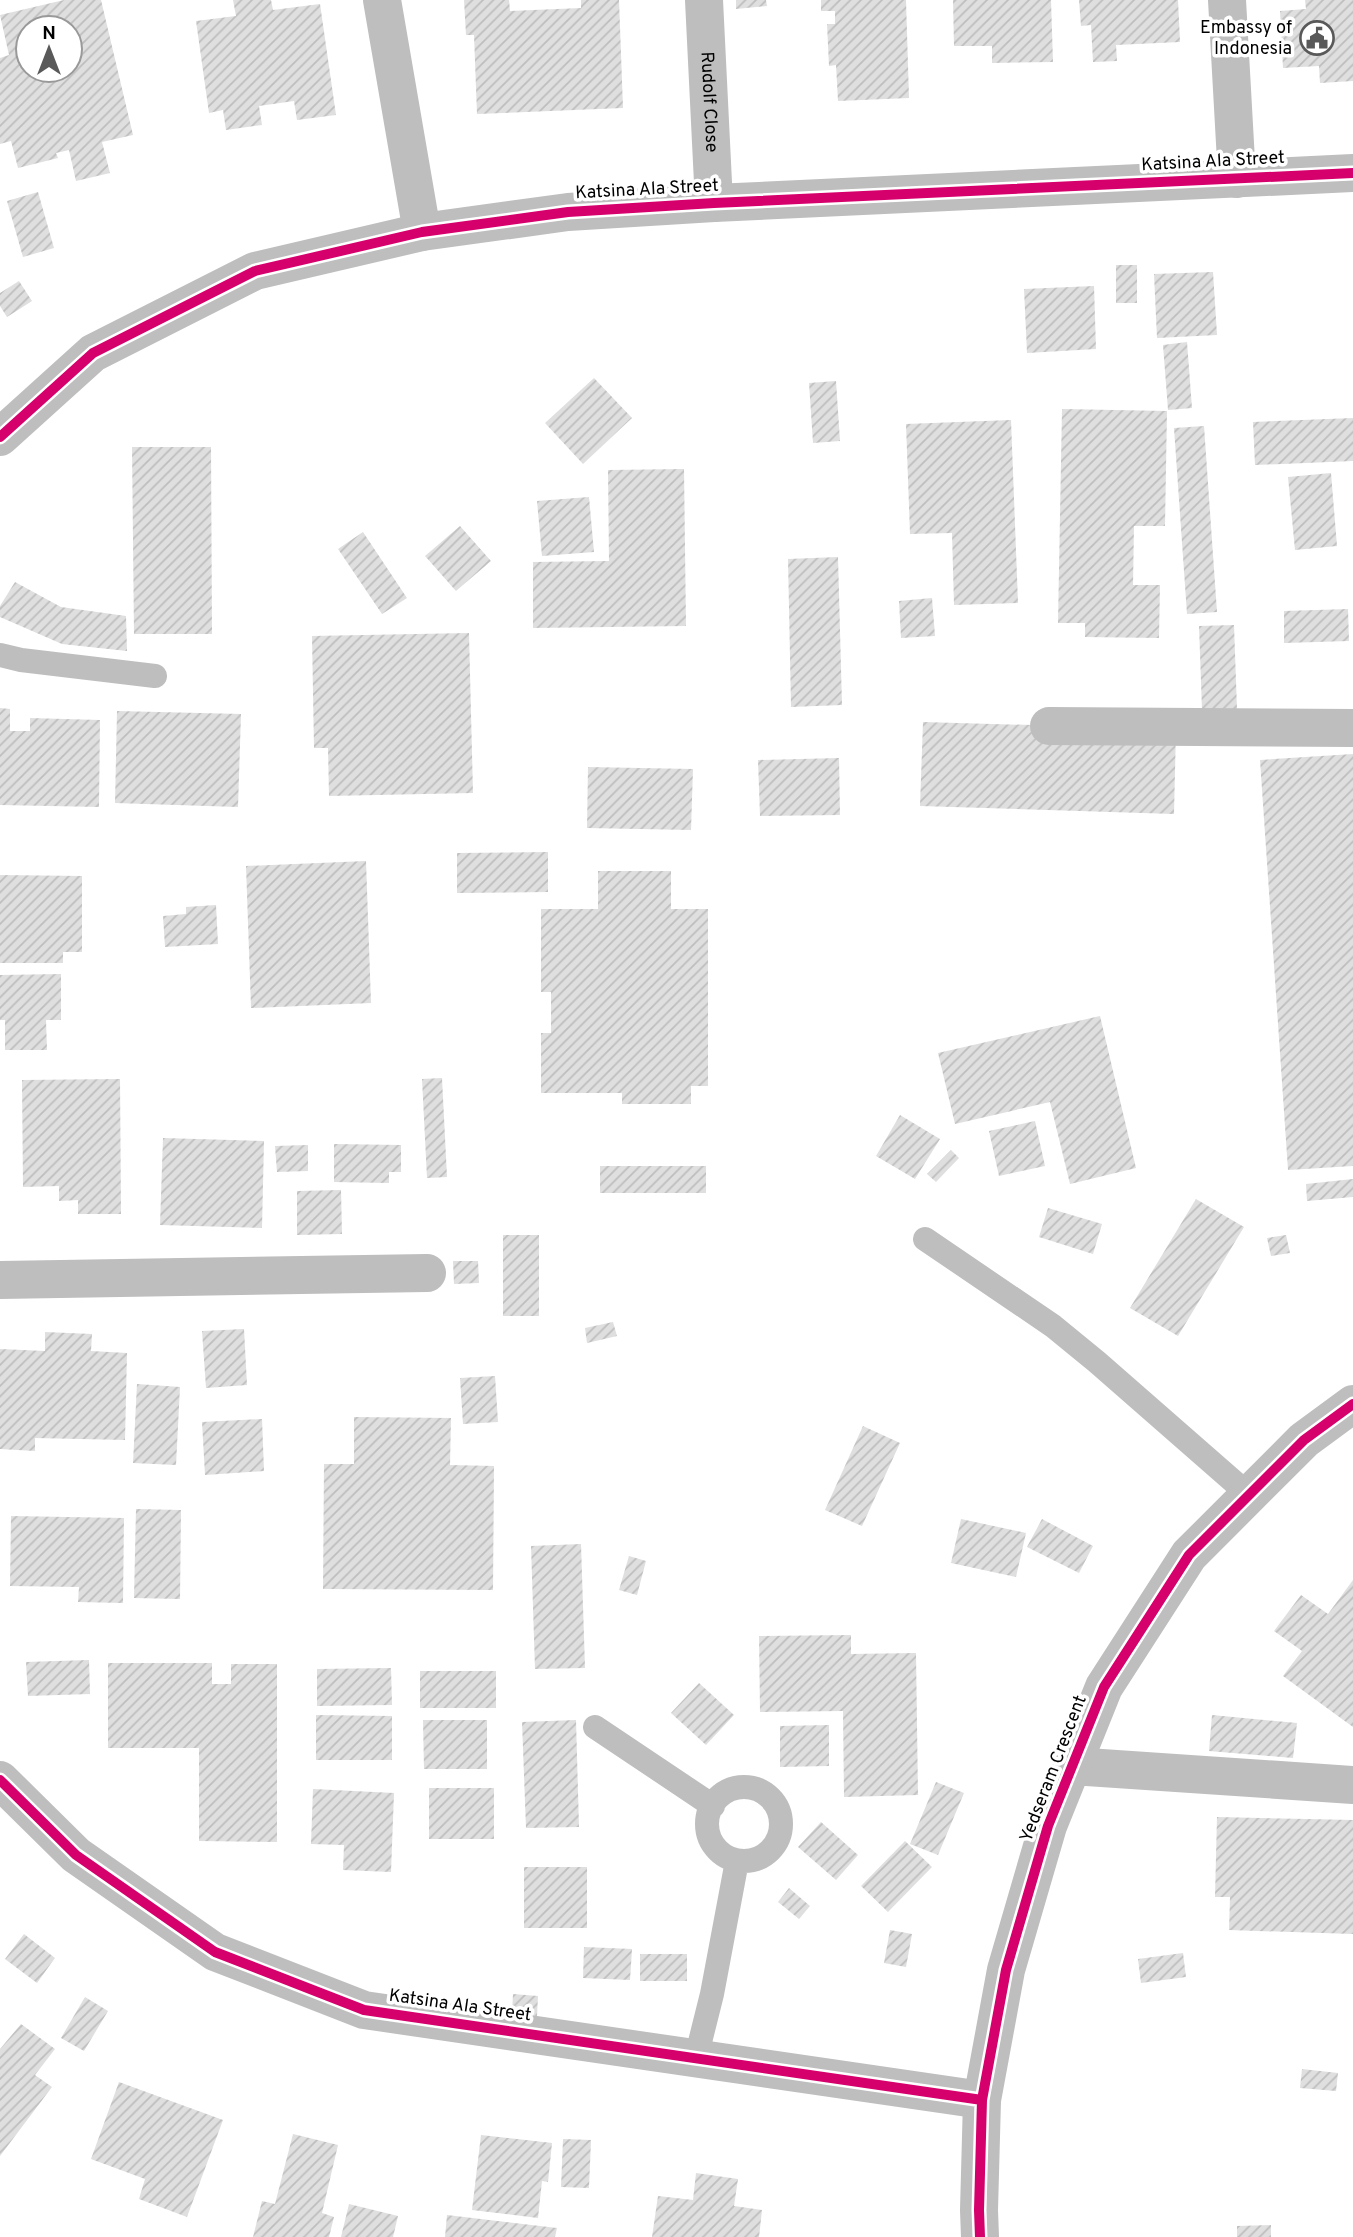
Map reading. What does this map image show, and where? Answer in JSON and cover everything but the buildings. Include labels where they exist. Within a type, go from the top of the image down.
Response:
[{"type":"street","points":[[382,0],[422,232]]},
{"type":"street","name":"Rudolf Close","points":[[704,0],[714,203]]},
{"type":"street","points":[[1227,0],[1237,179]]},
{"type":"street","name":"Katsina Ala Street","points":[[0,437],[93,354],[255,271],[422,232],[568,212],[1353,173]]},
{"type":"street","points":[[1049,726],[1353,728]]},
{"type":"street","points":[[0,1280],[427,1273]]},
{"type":"street","name":"Yedseram Crescent","points":[[980,2237],[982,2100],[1006,1970],[1048,1826],[1104,1687],[1189,1555],[1304,1440],[1353,1404]]},
{"type":"street","points":[[1072,1766],[1353,1785]]},
{"type":"street","name":"Katsina Ala Street","points":[[0,1780],[76,1855],[215,1952],[364,2010],[982,2100]]},
{"type":"lane","points":[[0,655],[21,660],[155,676]]},
{"type":"lane","points":[[925,1239],[1052,1326],[1249,1495]]},
{"type":"lane","points":[[595,1727],[713,1806]]},
{"type":"lane","points":[[740,1787],[760,1791],[776,1805],[782,1826],[775,1846],[758,1859],[737,1861],[718,1852],[707,1834],[708,1813],[720,1795],[740,1787]]},
{"type":"lane","points":[[696,2058],[712,1994],[737,1861]]},
{"type":"cycle path","points":[[0,437],[93,353],[255,271],[422,232],[568,212],[1353,173]]},
{"type":"cycle path","points":[[980,2237],[982,2100],[1006,1970],[1048,1826],[1104,1687],[1189,1555],[1304,1440],[1353,1404]]},
{"type":"cycle path","points":[[0,1780],[76,1855],[215,1952],[364,2010],[982,2100]]},
{"type":"place","name":"Embassy of Indonesia","points":[[1317,38]]}]
